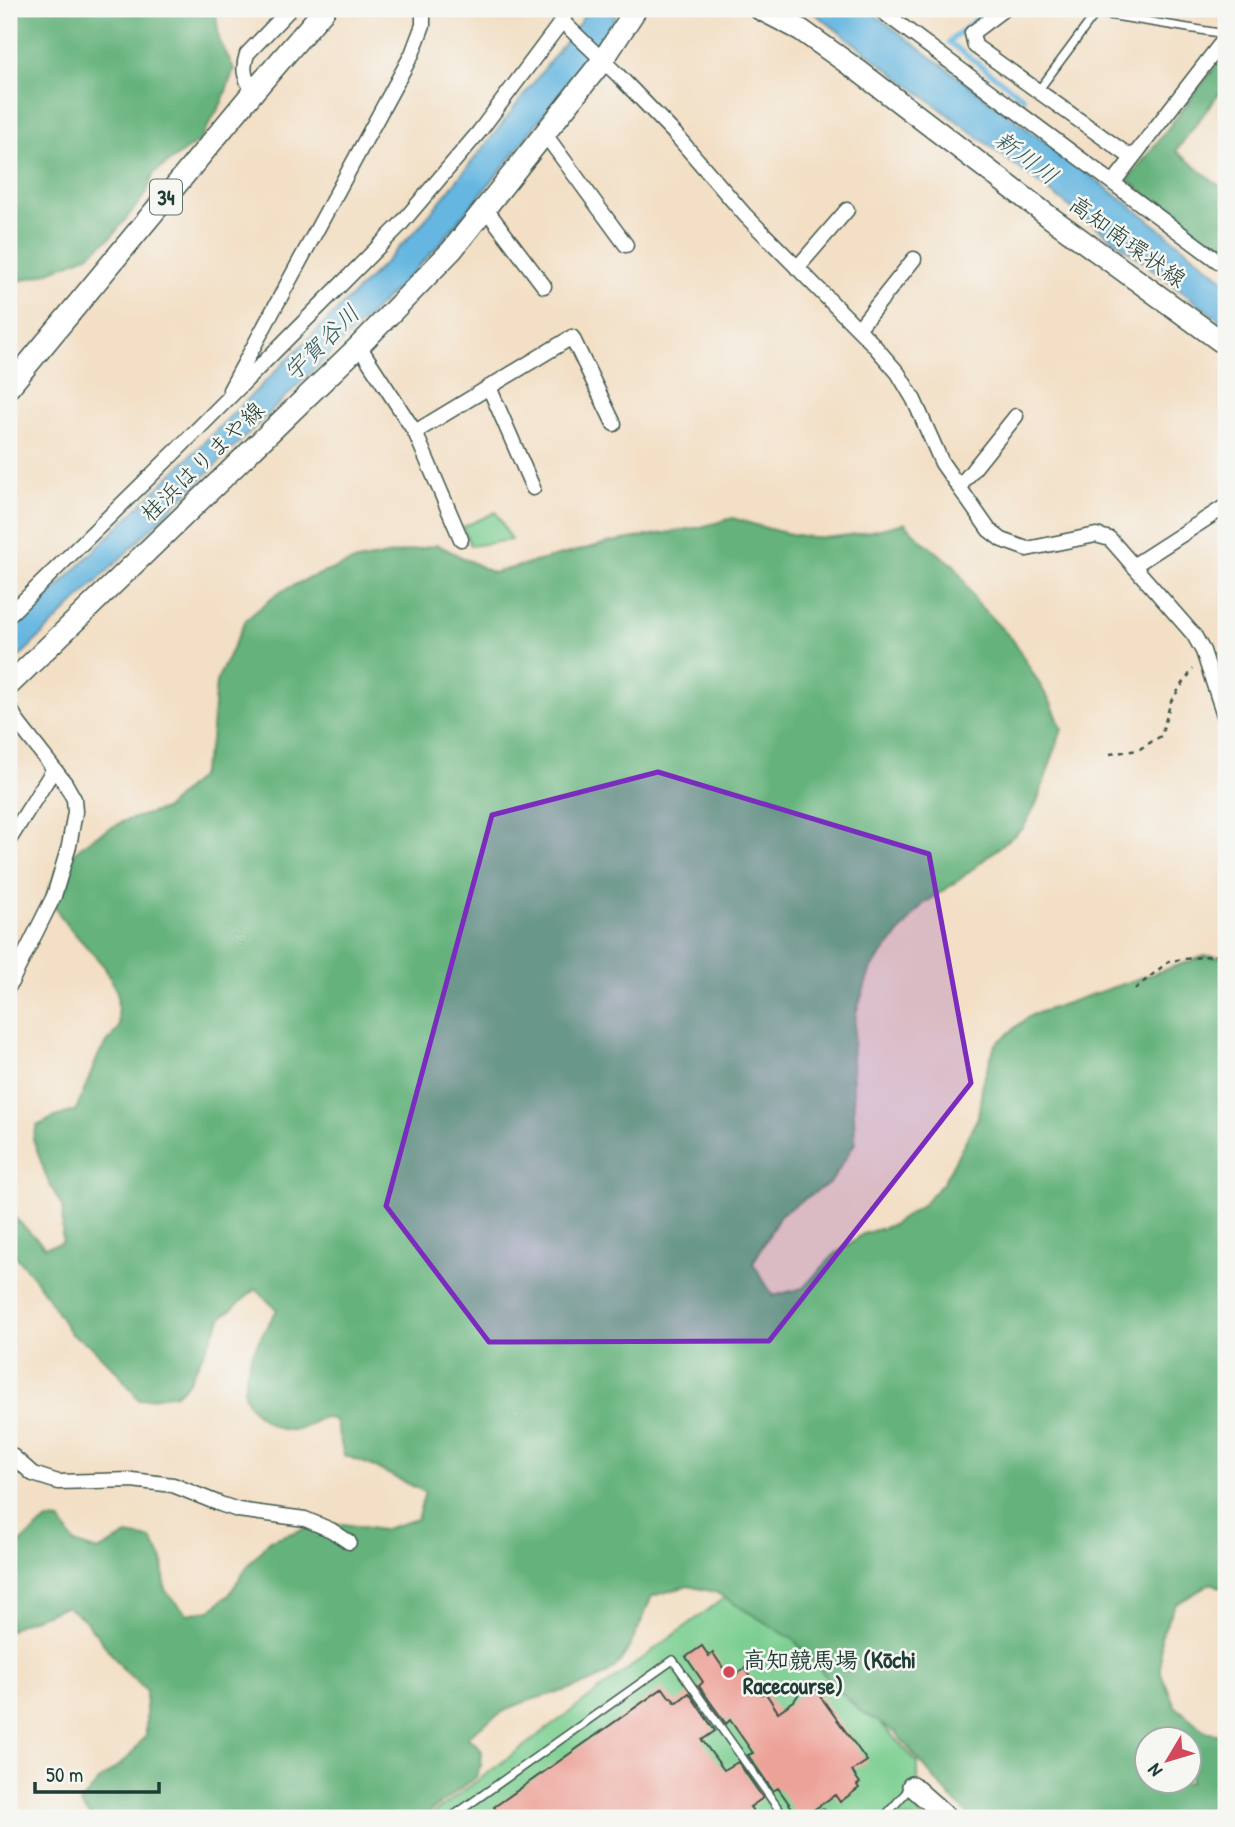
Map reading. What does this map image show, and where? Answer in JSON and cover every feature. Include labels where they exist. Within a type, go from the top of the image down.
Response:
[{"type":"main road","name":"34","points":[[9,387],[325,9]]},
{"type":"main road","name":"桂浜はりまや線","points":[[9,685],[359,346],[452,250],[544,133],[598,56],[636,9]]},
{"type":"main road","name":"高知南環状線","points":[[760,9],[801,30],[821,44],[1051,218],[1226,345]]},
{"type":"street","points":[[254,91],[244,74],[247,54],[290,9]]},
{"type":"street","points":[[222,404],[412,54],[423,25],[423,9]]},
{"type":"street","points":[[879,9],[1226,267]]},
{"type":"street","points":[[1004,9],[972,33],[975,46],[1132,158]]},
{"type":"street","points":[[9,615],[400,225],[479,132],[566,19],[598,56],[666,124],[745,215],[872,342],[898,373],[914,400],[943,463],[989,530],[1002,540],[1027,548],[1096,534],[1110,538],[1194,635],[1203,651],[1226,721]]},
{"type":"street","points":[[1113,183],[1226,38]]},
{"type":"street","points":[[544,133],[626,245]]},
{"type":"street","points":[[485,208],[544,286]]},
{"type":"street","points":[[797,268],[847,210]]},
{"type":"street","points":[[858,329],[914,259]]},
{"type":"street","points":[[415,432],[572,337],[614,424]]},
{"type":"street","points":[[359,346],[415,432],[461,539]]},
{"type":"street","points":[[489,387],[533,488]]},
{"type":"street","points":[[960,486],[1016,416]]},
{"type":"street","points":[[1133,566],[1226,506]]},
{"type":"street","points":[[9,706],[19,724],[65,783],[74,799],[75,812],[69,846],[54,896],[9,986]]},
{"type":"street","points":[[9,840],[54,769]]},
{"type":"street","points":[[9,1453],[33,1474],[58,1482],[132,1480],[173,1485],[238,1510],[305,1519],[331,1530],[349,1542]]},
{"type":"street","points":[[912,1786],[948,1818]]},
{"type":"lane","points":[[1038,91],[1096,13],[1219,33],[1226,38]]},
{"type":"lane","points":[[450,1818],[673,1660],[785,1818]]},
{"type":"lane","points":[[883,1818],[912,1786]]},
{"type":"path","points":[[1110,754],[1138,750],[1161,736],[1171,701],[1187,680],[1203,651]]},
{"type":"path","points":[[1135,989],[1169,961],[1226,954]]},
{"type":"highlighted area","points":[[658,772],[929,854],[971,1083],[769,1341],[489,1342],[386,1206],[492,815]]},
{"type":"green space","points":[[9,9],[220,9],[216,14],[219,39],[234,69],[222,102],[200,140],[154,173],[146,194],[111,237],[87,256],[44,274],[9,284]]},
{"type":"green space","points":[[1226,53],[1226,84],[1176,151],[1226,191],[1226,258],[1128,180]]},
{"type":"green space","points":[[496,512],[511,540],[471,546],[463,527]]},
{"type":"green space","points":[[733,518],[783,532],[825,537],[905,523],[921,540],[955,566],[976,602],[1013,640],[1052,705],[1062,729],[1037,802],[1023,828],[959,880],[922,905],[871,968],[856,1013],[852,1058],[855,1143],[831,1182],[781,1214],[753,1263],[773,1296],[803,1288],[834,1255],[863,1234],[892,1225],[922,1205],[943,1183],[978,1117],[983,1082],[995,1045],[1029,1016],[1205,956],[1226,957],[1226,1590],[1212,1583],[1175,1605],[1161,1636],[1161,1673],[1175,1706],[1199,1726],[1134,1726],[1134,1796],[1204,1796],[1204,1730],[1226,1736],[1226,1818],[972,1818],[951,1798],[895,1732],[859,1710],[794,1640],[715,1592],[688,1586],[652,1596],[625,1654],[605,1675],[583,1685],[515,1706],[467,1737],[482,1751],[481,1765],[476,1777],[424,1816],[384,1814],[367,1818],[91,1818],[80,1803],[99,1781],[128,1758],[146,1735],[146,1690],[124,1670],[84,1619],[66,1606],[9,1631],[9,1553],[47,1520],[61,1521],[74,1543],[98,1551],[127,1535],[151,1539],[163,1560],[165,1590],[187,1614],[210,1610],[229,1595],[246,1568],[270,1540],[310,1527],[343,1524],[382,1530],[417,1519],[425,1492],[344,1455],[335,1420],[323,1417],[294,1430],[280,1429],[261,1418],[252,1408],[244,1392],[250,1359],[277,1310],[256,1289],[222,1317],[188,1383],[176,1394],[139,1400],[118,1373],[90,1345],[71,1334],[38,1283],[9,1248],[9,1212],[45,1247],[62,1243],[63,1208],[48,1181],[33,1139],[37,1126],[76,1110],[99,1054],[119,1027],[117,992],[104,966],[65,923],[47,894],[60,864],[92,838],[124,821],[165,809],[200,776],[211,741],[216,682],[246,620],[278,593],[352,562],[438,545],[493,573],[611,542],[701,527]]},
{"type":"green space","name":"高知競馬場 (Kōchi Racecourse)","points":[[747,1581],[918,1763],[918,1812],[925,1818],[427,1818]]},
{"type":"water","name":"宇賀谷川","points":[[587,9],[619,9],[598,42],[509,160],[439,245],[9,667],[9,635],[420,226],[488,142],[581,21]]},
{"type":"water","name":"新川川","points":[[809,9],[867,9],[1140,213],[1226,281],[1226,325]]},
{"type":"building","points":[[702,1646],[709,1656],[713,1653],[730,1678],[745,1668],[778,1712],[794,1701],[806,1683],[815,1689],[867,1761],[852,1771],[860,1783],[857,1785],[859,1788],[840,1802],[835,1795],[799,1818],[778,1788],[773,1791],[748,1755],[753,1753],[730,1720],[726,1724],[699,1686],[703,1682],[686,1657]]},
{"type":"building","points":[[663,1688],[676,1703],[689,1693],[715,1731],[702,1740],[724,1770],[738,1762],[763,1798],[750,1807],[758,1818],[502,1818],[494,1807]]},
{"type":"waterway","points":[[989,9],[949,42],[1024,98]]},
{"type":"place","name":"高知競馬場 (Kōchi Racecourse)","points":[[729,1672]]}]
